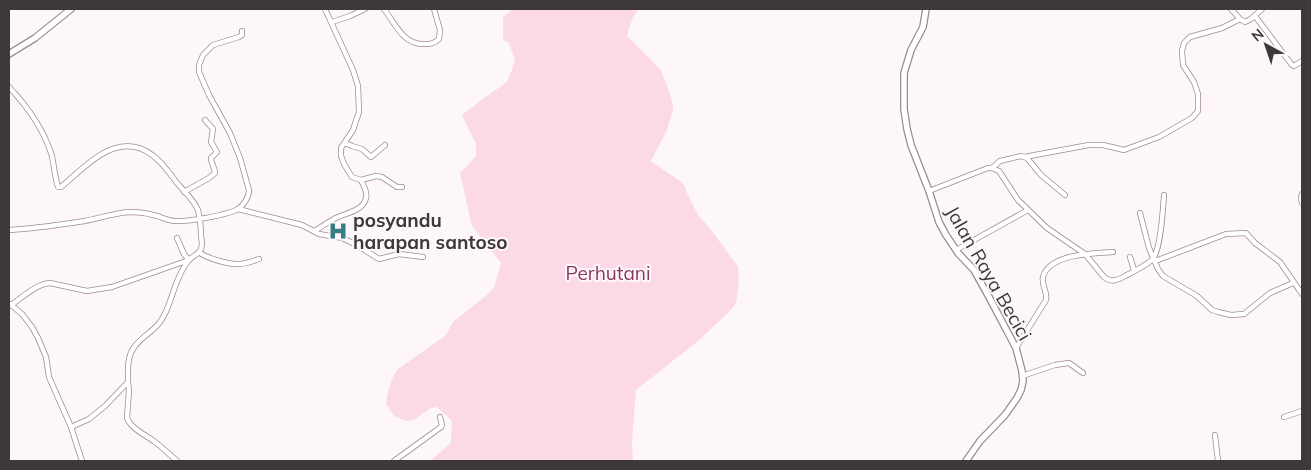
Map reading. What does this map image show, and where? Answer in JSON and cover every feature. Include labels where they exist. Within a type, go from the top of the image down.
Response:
[{"type":"main road","points":[[9,54],[35,38],[71,9]]},
{"type":"main road","name":"Jalan Raya Becici","points":[[926,9],[923,27],[911,50],[904,73],[906,129],[939,222],[956,250],[974,270],[1016,348],[1022,371],[1021,390],[1011,407],[980,441],[966,461]]},
{"type":"street","points":[[325,9],[353,70],[358,86],[359,112],[353,130],[342,148],[341,156],[344,164],[352,177],[361,180],[376,176],[382,177],[397,187],[402,188]]},
{"type":"street","points":[[332,22],[365,9]]},
{"type":"street","points":[[384,9],[395,27],[410,42],[433,44],[439,39],[440,30],[434,9]]},
{"type":"street","points":[[1231,9],[1245,22],[1262,9]]},
{"type":"street","points":[[1255,16],[1292,65],[1294,66],[1302,61]]},
{"type":"street","points":[[992,168],[1000,161],[1021,156],[1089,145],[1103,145],[1124,150],[1160,137],[1192,118],[1198,110],[1198,94],[1194,82],[1183,65],[1182,51],[1184,43],[1190,37],[1222,28],[1240,19]]},
{"type":"street","points":[[238,209],[246,200],[249,190],[240,158],[230,133],[209,95],[199,72],[199,65],[203,55],[213,45],[239,37],[242,35],[242,31]]},
{"type":"street","points":[[9,87],[40,128],[51,155],[58,187],[61,187],[108,151],[119,146],[142,148],[166,168],[197,209],[202,247],[200,253],[182,269],[165,314],[153,331],[133,348],[129,360],[128,422],[177,461]]},
{"type":"street","points":[[184,192],[215,173],[211,161],[211,158],[217,152],[212,142],[213,129],[205,120]]},
{"type":"street","points":[[345,143],[362,149],[371,157],[386,145]]},
{"type":"street","points":[[1024,157],[1027,158],[1040,175],[1065,196]]},
{"type":"street","points":[[929,191],[988,168],[1000,171],[1016,197],[1028,210],[1047,228],[1085,254],[1107,280],[1112,281],[1154,260],[1226,234],[1246,233],[1280,262],[1302,294]]},
{"type":"street","points":[[314,232],[338,217],[354,211],[363,204],[367,193],[361,180]]},
{"type":"street","points":[[1302,194],[1302,203]]},
{"type":"street","points":[[1154,260],[1159,243],[1164,195]]},
{"type":"street","points":[[9,230],[38,228],[132,212],[153,214],[173,221],[199,219],[238,209],[302,225],[319,234],[342,238],[379,259],[399,254],[423,257]]},
{"type":"street","points":[[956,250],[1028,210]]},
{"type":"street","points":[[1140,213],[1158,270],[1163,276],[1198,296],[1212,310],[1231,315],[1244,314],[1270,293],[1293,283]]},
{"type":"street","points":[[177,238],[184,254],[190,260]]},
{"type":"street","points":[[1016,348],[1046,300],[1042,282],[1050,266],[1056,262],[1085,254],[1113,252]]},
{"type":"street","points":[[200,253],[205,257],[236,264],[259,259]]},
{"type":"street","points":[[1130,257],[1134,270]]},
{"type":"street","points":[[82,461],[71,428],[49,377],[46,357],[38,338],[27,320],[10,304],[44,284],[50,283],[88,291],[99,290],[190,260]]},
{"type":"street","points":[[1022,376],[1055,365],[1069,363],[1083,373]]},
{"type":"street","points":[[71,428],[89,419],[105,406],[128,382]]},
{"type":"street","points":[[1284,417],[1302,411]]},
{"type":"street","points":[[394,461],[441,427],[440,417]]},
{"type":"street","points":[[1215,436],[1218,461]]},
{"type":"green space","name":"Perhutani","points":[[513,9],[639,9],[633,18],[627,36],[660,69],[673,104],[673,111],[666,132],[651,161],[685,186],[698,215],[738,267],[739,281],[736,303],[732,309],[698,341],[636,390],[632,442],[633,461],[430,461],[451,443],[452,421],[437,407],[431,408],[414,420],[407,421],[394,416],[386,404],[393,377],[398,369],[446,335],[453,322],[494,287],[501,263],[472,226],[460,173],[476,156],[476,144],[462,115],[507,82],[515,58],[508,42],[503,40],[503,17]]},
{"type":"place","name":"posyandu harapan santoso","points":[[338,231]]}]
